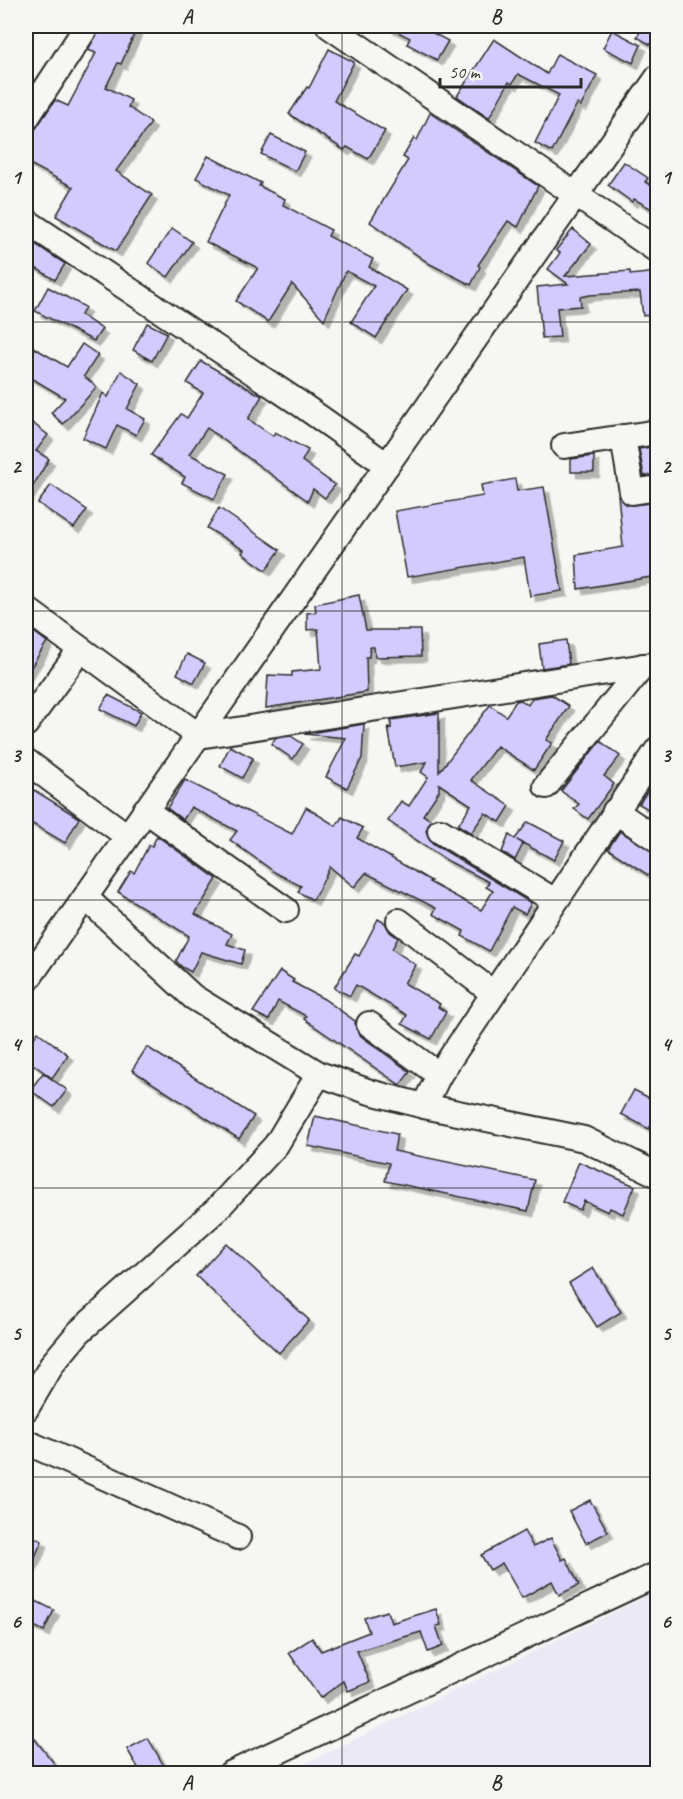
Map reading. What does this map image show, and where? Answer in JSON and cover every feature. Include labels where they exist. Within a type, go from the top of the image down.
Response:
[{"type":"street","points":[[26,119],[87,26]]},
{"type":"street","points":[[329,26],[657,251]]},
{"type":"street","points":[[26,982],[657,77]]},
{"type":"street","points":[[26,221],[299,402],[387,465]]},
{"type":"street","points":[[564,446],[657,432]]},
{"type":"street","points":[[623,437],[632,492],[657,488]]},
{"type":"street","points":[[26,609],[199,736],[650,665]]},
{"type":"street","points":[[26,724],[80,650]]},
{"type":"street","points":[[546,786],[650,665]]},
{"type":"street","points":[[424,1106],[439,1075],[657,749]]},
{"type":"street","points":[[26,761],[127,836]]},
{"type":"street","points":[[146,810],[286,910]]},
{"type":"street","points":[[615,812],[657,840]]},
{"type":"street","points":[[440,831],[555,901]]},
{"type":"street","points":[[86,898],[193,997],[319,1074],[370,1092],[424,1106],[584,1139],[657,1175]]},
{"type":"street","points":[[399,921],[493,993]]},
{"type":"street","points":[[369,1024],[439,1075]]},
{"type":"street","points":[[26,1409],[53,1363],[80,1332],[216,1210],[276,1145],[319,1074]]},
{"type":"street","points":[[26,1442],[238,1537]]},
{"type":"street","points":[[230,1773],[657,1574]]},
{"type":"shaded area","points":[[657,1591],[657,1773],[286,1773]]},
{"type":"building","points":[[101,26],[138,26],[121,64],[118,63],[106,87],[131,100],[128,107],[151,123],[116,171],[152,195],[116,251],[56,216],[73,187],[26,162],[26,143],[55,100],[68,106],[96,53],[88,50]]},
{"type":"building","points":[[386,26],[420,26],[448,41],[437,60],[407,44],[410,38]]},
{"type":"building","points":[[643,26],[657,31],[651,45],[637,37]]},
{"type":"building","points":[[612,30],[641,45],[633,63],[603,48]]},
{"type":"building","points":[[494,39],[547,74],[557,54],[597,75],[581,106],[577,104],[552,152],[535,143],[559,95],[518,74],[512,84],[509,82],[489,118],[457,96]]},
{"type":"building","points":[[329,49],[354,62],[334,101],[385,131],[368,159],[347,147],[344,150],[289,114],[307,87],[309,88]]},
{"type":"building","points":[[430,113],[538,186],[518,227],[508,221],[478,265],[480,267],[471,285],[430,264],[370,222],[408,160],[403,157],[414,138],[417,140]]},
{"type":"building","points":[[271,135],[305,152],[295,171],[261,154]]},
{"type":"building","points":[[208,156],[261,183],[259,186],[285,199],[283,205],[331,230],[328,236],[373,259],[369,267],[407,290],[376,338],[351,322],[374,286],[346,271],[324,320],[292,284],[268,322],[236,301],[258,268],[206,242],[229,195],[196,178]]},
{"type":"building","points":[[624,162],[648,178],[645,182],[657,189],[657,212],[634,199],[632,202],[608,185]]},
{"type":"building","points":[[172,228],[192,242],[168,277],[148,263]]},
{"type":"building","points":[[573,229],[591,244],[565,276],[630,271],[630,275],[657,272],[657,314],[643,316],[640,292],[580,297],[581,306],[557,308],[560,337],[542,338],[537,287],[568,284],[548,269],[560,253],[556,250]]},
{"type":"building","points":[[26,238],[65,264],[55,280],[26,262]]},
{"type":"building","points":[[48,287],[85,307],[81,315],[102,329],[94,341],[35,311]]},
{"type":"building","points":[[147,323],[167,333],[152,361],[133,350]]},
{"type":"building","points":[[26,343],[67,367],[82,344],[98,355],[84,376],[97,387],[63,424],[51,413],[65,398],[26,375]]},
{"type":"building","points":[[201,361],[262,396],[248,419],[273,436],[275,432],[308,450],[302,461],[335,485],[325,498],[313,489],[308,501],[207,428],[189,454],[228,474],[214,499],[182,483],[185,477],[151,455],[181,414],[187,418],[203,393],[187,383]]},
{"type":"building","points":[[121,371],[140,384],[127,409],[145,419],[136,435],[117,425],[106,449],[83,438],[103,393],[108,397]]},
{"type":"building","points":[[26,418],[48,435],[36,451],[49,459],[26,498]]},
{"type":"building","points":[[657,446],[657,474],[644,476],[639,449]]},
{"type":"building","points":[[594,456],[594,472],[571,472],[571,459]]},
{"type":"building","points":[[515,479],[517,491],[544,487],[562,591],[530,596],[524,557],[407,577],[395,511],[483,496],[481,485]]},
{"type":"building","points":[[51,485],[87,510],[74,528],[38,503]]},
{"type":"building","points":[[618,495],[627,505],[653,503],[657,576],[578,589],[576,555],[623,547]]},
{"type":"building","points":[[219,508],[280,550],[266,570],[242,553],[244,550],[207,528]]},
{"type":"building","points":[[359,595],[366,630],[420,630],[421,656],[375,657],[374,647],[370,647],[369,657],[366,657],[367,692],[266,708],[268,675],[292,676],[292,672],[321,669],[318,629],[307,630],[307,613],[316,612],[315,604]]},
{"type":"building","points":[[26,626],[47,642],[26,675]]},
{"type":"building","points":[[566,640],[569,664],[542,668],[539,644]]},
{"type":"building","points":[[187,654],[205,663],[194,683],[177,674]]},
{"type":"building","points":[[108,695],[141,712],[134,726],[100,709]]},
{"type":"building","points":[[552,695],[569,706],[546,740],[552,743],[534,770],[497,746],[471,780],[510,806],[500,822],[485,813],[471,833],[458,825],[471,805],[439,784],[439,791],[423,815],[431,820],[426,831],[432,843],[531,903],[525,914],[512,907],[489,951],[462,936],[464,931],[433,914],[436,908],[366,873],[354,887],[330,867],[313,900],[298,892],[301,886],[276,873],[230,840],[237,831],[191,807],[183,820],[167,808],[185,780],[292,834],[306,807],[336,826],[342,817],[363,828],[357,838],[431,881],[429,882],[481,910],[493,891],[486,887],[489,882],[448,861],[388,821],[401,801],[409,806],[428,777],[421,772],[427,762],[395,767],[388,727],[391,728],[391,720],[439,713],[439,772],[490,705],[506,716],[516,701],[521,700],[528,705],[532,698]]},
{"type":"building","points":[[364,724],[362,758],[347,788],[326,777],[346,738],[304,734]]},
{"type":"building","points":[[291,736],[303,744],[293,759],[271,744],[276,738]]},
{"type":"building","points":[[600,741],[620,756],[604,776],[614,784],[588,819],[574,809],[579,804],[561,791]]},
{"type":"building","points":[[230,746],[253,758],[242,778],[220,766]]},
{"type":"building","points":[[654,781],[657,784],[657,814],[639,804]]},
{"type":"building","points":[[34,790],[79,818],[65,843],[26,820],[26,804]]},
{"type":"building","points":[[528,822],[564,841],[554,860],[517,840],[523,844],[515,860],[502,852],[509,835],[515,839]]},
{"type":"building","points":[[620,831],[657,854],[657,881],[608,849]]},
{"type":"building","points":[[157,836],[217,879],[195,914],[232,934],[227,944],[245,950],[241,964],[201,952],[191,972],[182,967],[176,961],[189,936],[118,892],[131,871],[134,873],[149,845],[152,846]]},
{"type":"building","points":[[378,919],[385,923],[390,932],[398,938],[392,949],[416,965],[404,983],[440,1004],[438,1007],[446,1012],[431,1039],[402,1024],[407,1015],[356,985],[350,996],[334,988],[355,954],[359,956]]},
{"type":"building","points":[[280,971],[294,980],[292,982],[324,999],[355,1021],[356,1029],[361,1036],[410,1072],[400,1085],[304,1019],[306,1016],[278,1001],[269,1020],[253,1012]]},
{"type":"building","points":[[38,1032],[68,1055],[52,1078],[26,1059],[26,1049]]},
{"type":"building","points":[[147,1047],[254,1116],[239,1139],[132,1070]]},
{"type":"building","points":[[43,1073],[67,1090],[54,1107],[30,1090]]},
{"type":"building","points":[[634,1090],[657,1102],[657,1114],[649,1129],[621,1114]]},
{"type":"building","points":[[315,1116],[397,1134],[394,1151],[535,1180],[528,1211],[385,1181],[389,1163],[308,1146]]},
{"type":"building","points":[[579,1162],[635,1186],[623,1214],[610,1208],[608,1212],[584,1201],[580,1210],[562,1202]]},
{"type":"building","points":[[226,1243],[309,1320],[279,1353],[196,1276]]},
{"type":"building","points":[[593,1268],[621,1312],[597,1327],[569,1283]]},
{"type":"building","points":[[590,1500],[608,1532],[586,1543],[569,1511]]},
{"type":"building","points":[[524,1531],[533,1547],[551,1538],[562,1560],[566,1558],[579,1585],[559,1595],[552,1581],[522,1598],[502,1563],[490,1570],[481,1555]]},
{"type":"building","points":[[26,1533],[42,1541],[26,1577]]},
{"type":"building","points":[[26,1596],[54,1610],[44,1631],[26,1622]]},
{"type":"building","points":[[436,1609],[441,1625],[436,1626],[443,1646],[428,1652],[421,1632],[357,1651],[370,1682],[348,1691],[344,1681],[320,1698],[289,1653],[312,1638],[321,1651],[369,1632],[364,1618],[387,1611],[391,1623]]},
{"type":"building","points":[[26,1728],[53,1762],[59,1773],[26,1773]]},
{"type":"building","points":[[148,1738],[168,1773],[141,1773],[127,1749]]}]
